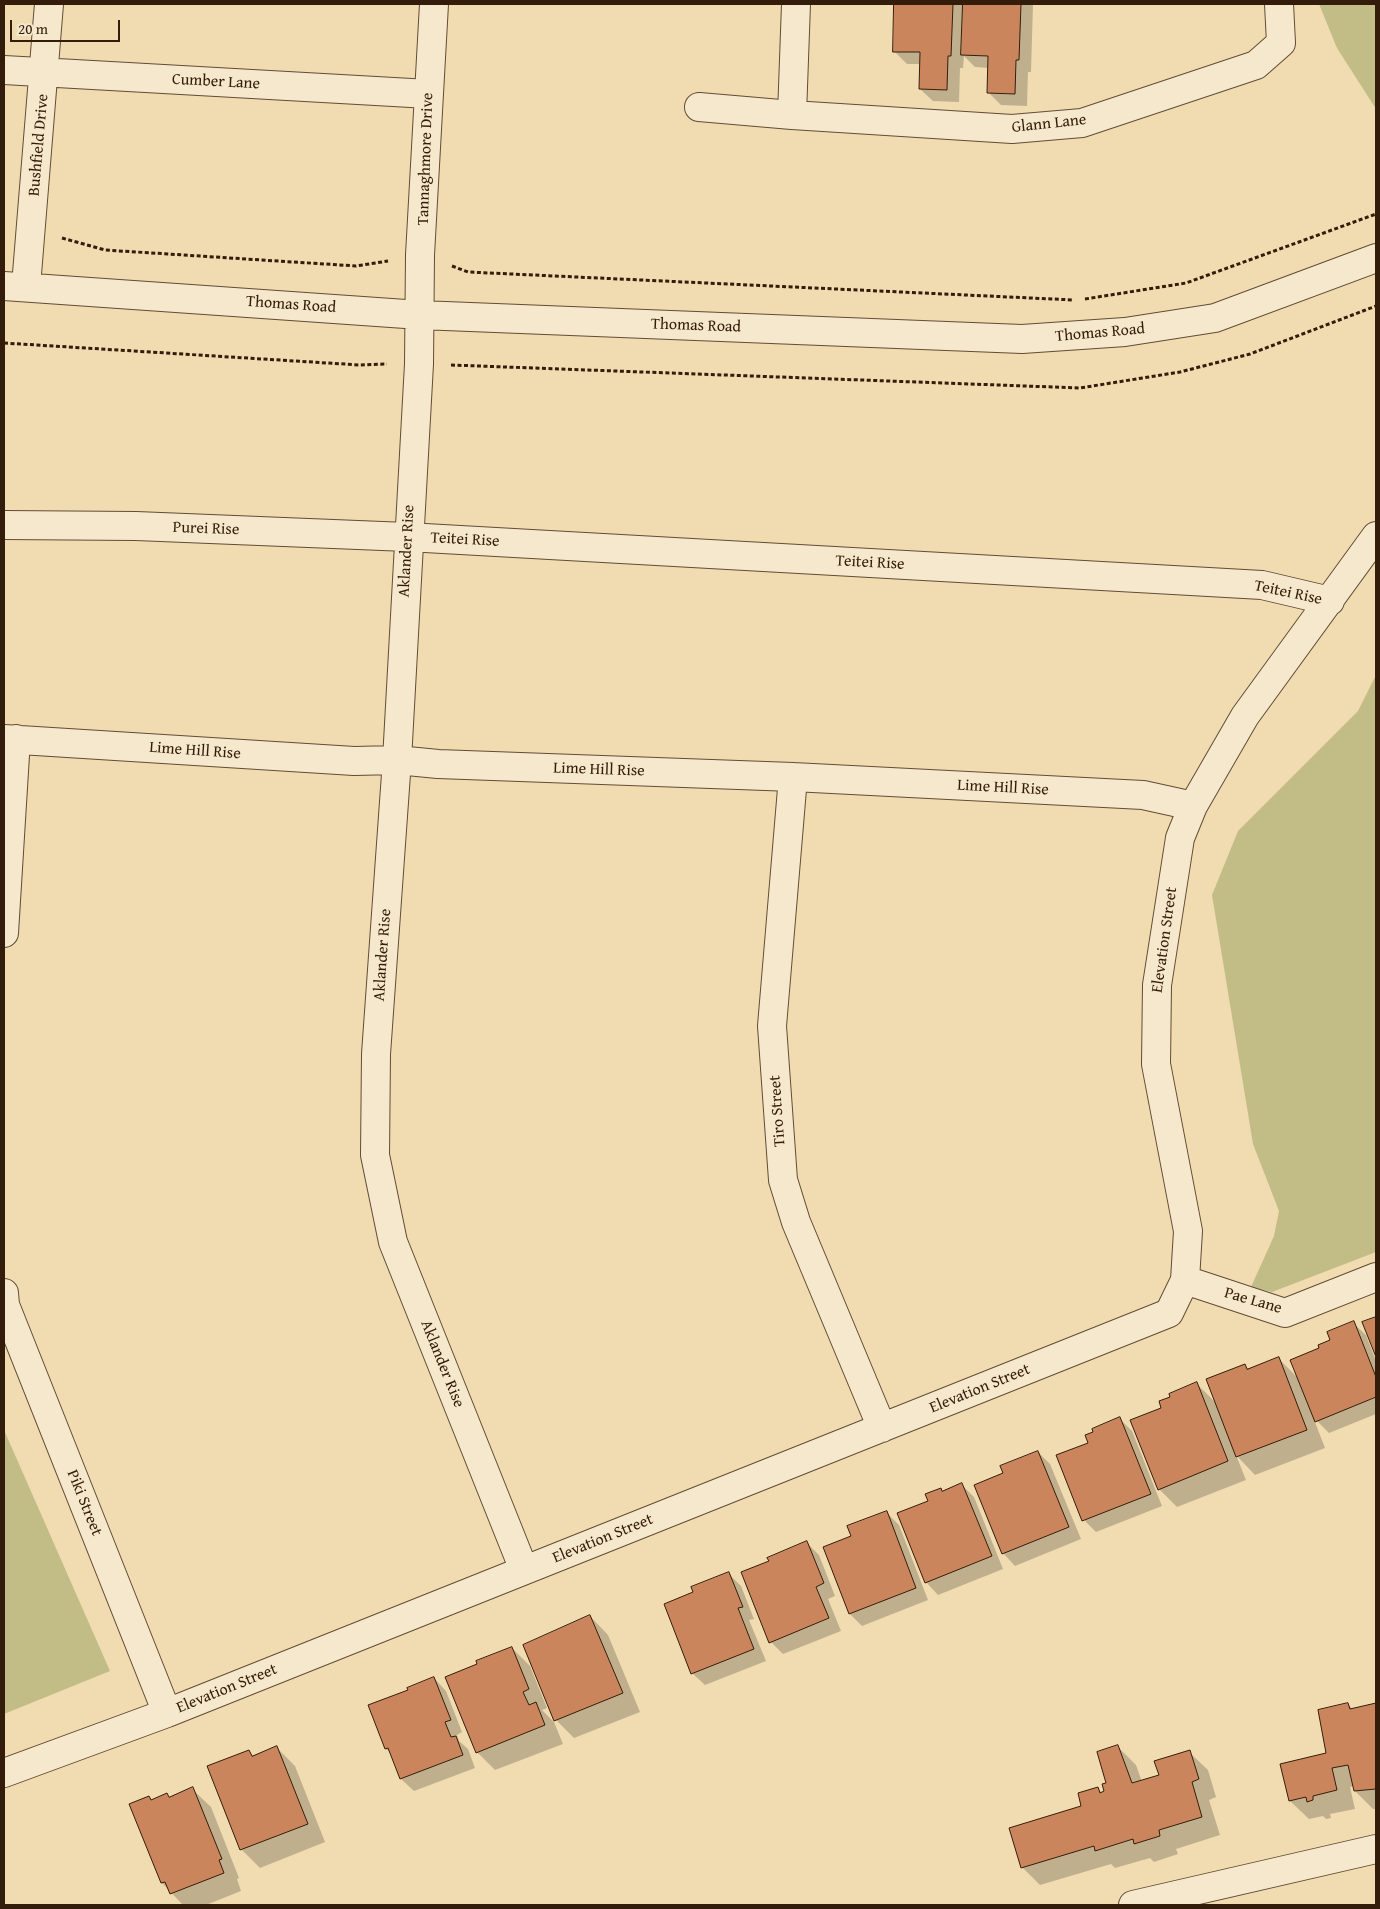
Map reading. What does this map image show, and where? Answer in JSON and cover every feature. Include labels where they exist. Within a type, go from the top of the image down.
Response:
[{"type":"street","name":"Bushfield Drive","points":[[15,286],[30,247],[49,4]]},
{"type":"street","name":"Tannaghmore Drive","points":[[420,314],[420,255],[434,4]]},
{"type":"street","points":[[792,115],[796,4]]},
{"type":"street","name":"Glann Lane","points":[[699,107],[1012,129],[1082,123],[1256,65],[1281,43],[1278,4]]},
{"type":"street","name":"Cumber Lane","points":[[4,70],[429,94]]},
{"type":"street","name":"Thomas Road","points":[[15,286],[420,314],[1022,340],[1125,332],[1215,318],[1376,258]]},
{"type":"street","name":"Aklander Rise","points":[[420,314],[419,364],[397,760],[376,1054],[375,1155],[393,1242],[524,1570]]},
{"type":"street","name":"Purei Rise","points":[[4,526],[136,526],[408,537]]},
{"type":"street","name":"Elevation Street","points":[[4,1773],[167,1713],[1169,1313],[1185,1280],[1188,1231],[1156,1064],[1157,985],[1180,838],[1193,806],[1245,716],[1376,536]]},
{"type":"street","name":"Teitei Rise","points":[[408,537],[1262,585],[1330,601]]},
{"type":"street","points":[[4,932],[10,739]]},
{"type":"street","name":"Lime Hill Rise","points":[[10,739],[354,761],[397,760],[438,764],[793,777],[1144,796],[1193,806]]},
{"type":"street","name":"Tiro Street","points":[[793,777],[772,1026],[784,1180],[796,1222],[882,1428]]},
{"type":"street","name":"Pae Lane","points":[[1185,1280],[1284,1312],[1376,1277]]},
{"type":"street","name":"Piki Street","points":[[4,1293],[6,1305],[167,1713]]},
{"type":"street","points":[[1133,1905],[1376,1849]]},
{"type":"path","points":[[30,247],[62,237],[104,250],[356,266],[420,255],[468,272],[1079,300],[1186,282],[1376,214]]},
{"type":"path","points":[[4,343],[350,364],[419,364],[1080,388],[1180,372],[1250,354],[1376,306]]},
{"type":"shaded area","points":[[1319,4],[1376,4],[1376,109],[1337,48]]},
{"type":"shaded area","points":[[1376,675],[1376,1252],[1272,1292],[1251,1287],[1274,1236],[1279,1211],[1253,1144],[1212,895],[1238,831],[1358,711]]},
{"type":"shaded area","points":[[4,1430],[110,1671],[4,1714]]},
{"type":"building","points":[[894,4],[953,4],[951,56],[948,56],[947,90],[919,89],[920,52],[893,52]]},
{"type":"building","points":[[963,4],[1021,4],[1019,60],[1016,60],[1015,94],[987,93],[988,56],[961,55]]},
{"type":"building","points":[[1376,1317],[1376,1357],[1362,1322]]},
{"type":"building","points":[[1354,1321],[1376,1377],[1376,1397],[1315,1422],[1290,1360],[1319,1348],[1318,1345],[1330,1340],[1327,1332]]},
{"type":"building","points":[[1279,1357],[1307,1430],[1236,1457],[1206,1379],[1245,1364],[1247,1369]]},
{"type":"building","points":[[1197,1382],[1228,1461],[1158,1490],[1130,1420],[1161,1408],[1159,1401],[1170,1397],[1169,1394]]},
{"type":"building","points":[[1120,1417],[1151,1494],[1082,1521],[1056,1455],[1088,1443],[1085,1435],[1093,1432],[1092,1429]]},
{"type":"building","points":[[1038,1451],[1069,1527],[1002,1554],[974,1485],[1003,1473],[1000,1466]]},
{"type":"building","points":[[962,1483],[992,1556],[925,1583],[897,1513],[928,1501],[925,1494],[941,1488],[942,1491]]},
{"type":"building","points":[[887,1511],[916,1588],[849,1614],[823,1547],[851,1536],[847,1526]]},
{"type":"building","points":[[807,1541],[824,1583],[816,1587],[829,1618],[769,1643],[741,1572],[769,1561],[767,1558]]},
{"type":"building","points":[[729,1572],[743,1607],[738,1608],[754,1649],[691,1674],[664,1604],[693,1592],[691,1587]]},
{"type":"building","points":[[590,1615],[623,1693],[554,1721],[523,1645]]},
{"type":"building","points":[[512,1647],[529,1689],[523,1692],[529,1705],[536,1702],[545,1725],[476,1753],[445,1677],[477,1664],[476,1661]]},
{"type":"building","points":[[434,1677],[451,1720],[445,1722],[451,1737],[456,1736],[463,1755],[400,1779],[388,1748],[385,1749],[368,1705],[408,1690],[407,1688]]},
{"type":"building","points":[[1348,1703],[1350,1709],[1376,1703],[1376,1789],[1354,1791],[1348,1765],[1332,1768],[1337,1790],[1313,1796],[1313,1800],[1307,1802],[1306,1797],[1289,1801],[1280,1764],[1326,1753],[1318,1710]]},
{"type":"building","points":[[1118,1745],[1132,1783],[1159,1775],[1154,1761],[1190,1750],[1199,1779],[1192,1782],[1202,1817],[1159,1830],[1160,1836],[1134,1844],[1133,1839],[1095,1851],[1094,1846],[1021,1868],[1009,1828],[1081,1806],[1078,1793],[1098,1787],[1100,1793],[1104,1791],[1102,1784],[1106,1783],[1097,1752]]},
{"type":"building","points":[[277,1746],[308,1824],[240,1850],[207,1766],[249,1750],[252,1756]]},
{"type":"building","points":[[193,1787],[222,1859],[219,1860],[224,1873],[170,1894],[165,1882],[161,1883],[129,1804],[149,1796],[151,1800],[167,1793],[169,1797]]}]
